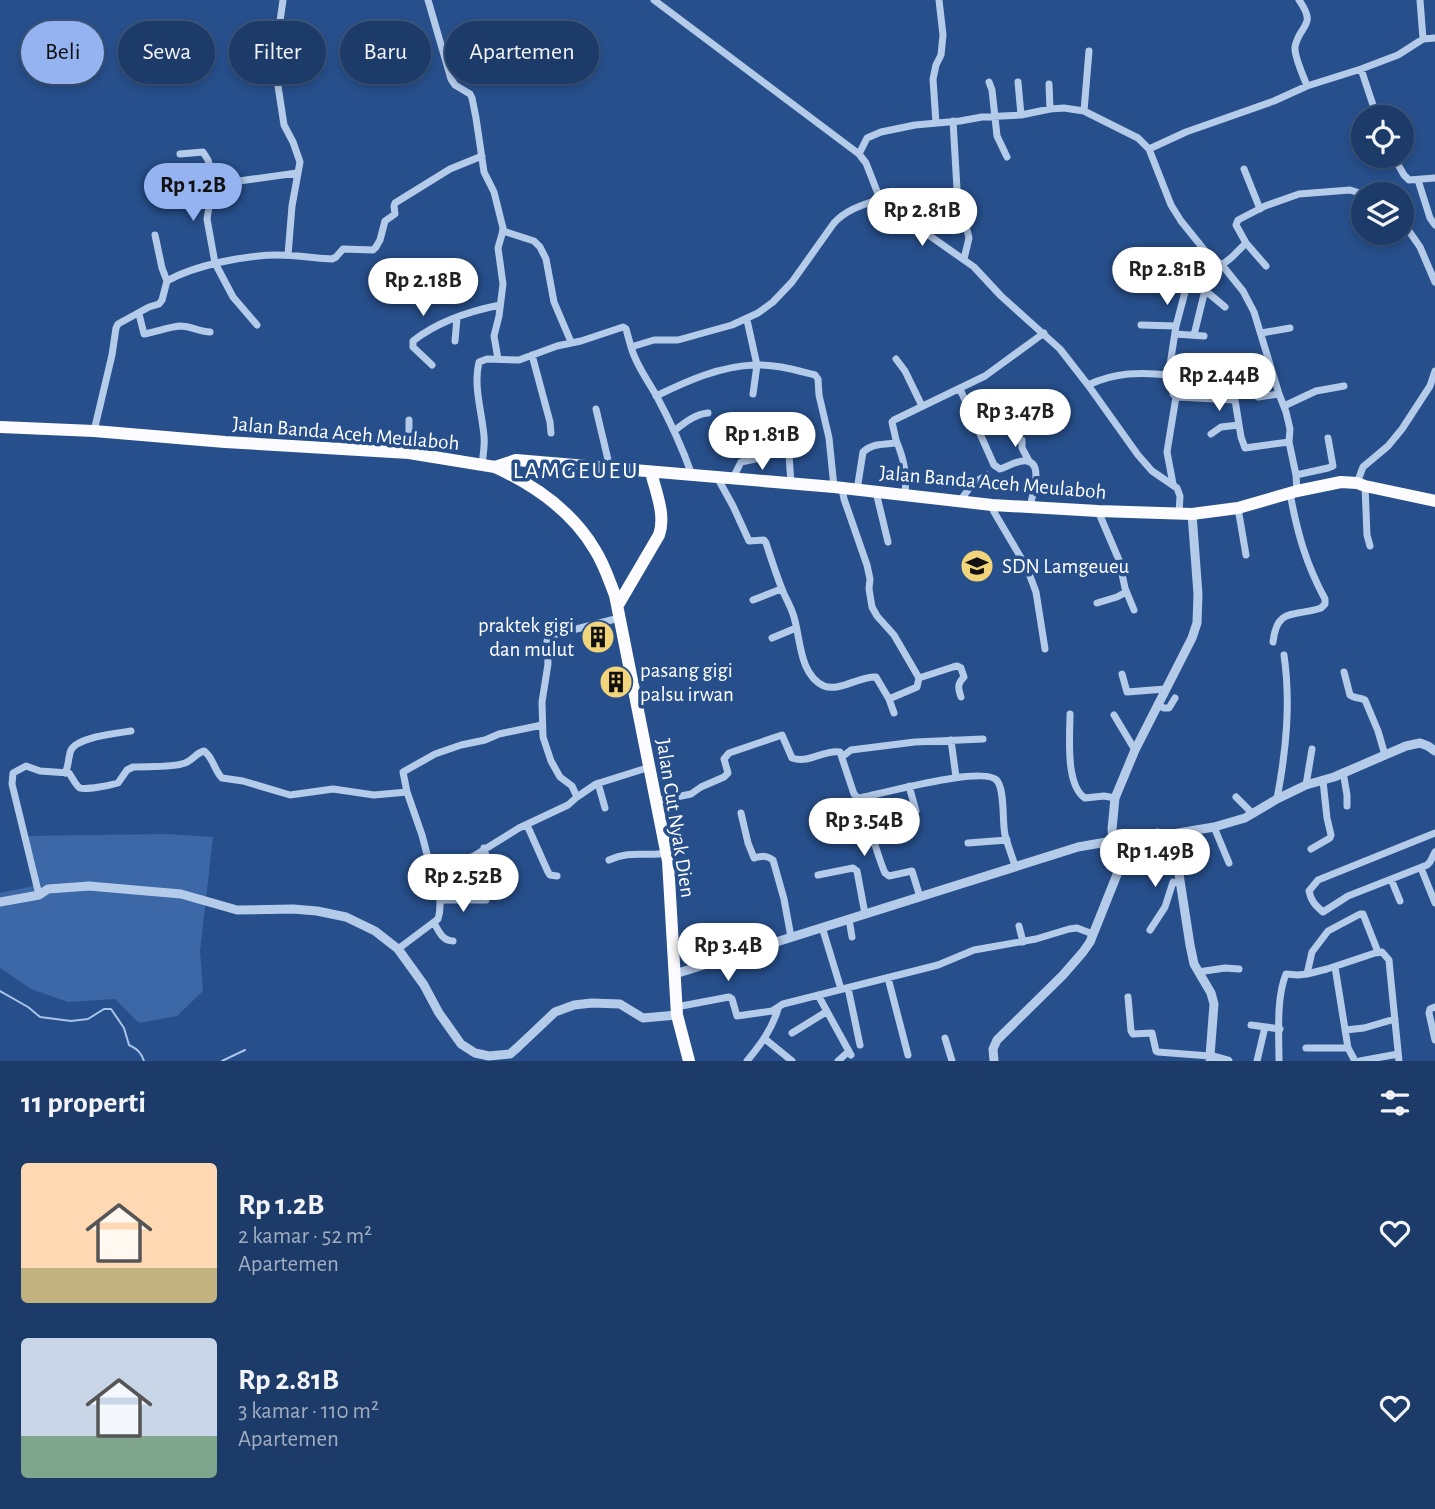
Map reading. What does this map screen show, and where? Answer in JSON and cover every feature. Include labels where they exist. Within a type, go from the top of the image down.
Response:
[{"type":"highway","name":"Jalan Banda Aceh Meulaboh","points":[[0,427],[409,453],[489,466],[516,460],[838,487],[992,505],[1098,511],[1186,514],[1238,508],[1341,482],[1435,501]]},
{"type":"highway","name":"Jalan Cut Nyak Dien","points":[[489,466],[522,479],[565,513],[582,531],[603,565],[619,612],[667,853],[677,1011],[689,1061]]},
{"type":"highway","points":[[619,612],[661,529],[663,520],[651,472]]},
{"type":"street","points":[[283,0],[279,28],[286,48],[276,73],[284,125],[299,159],[288,255]]},
{"type":"street","points":[[428,0],[451,79],[472,98],[484,172],[496,199],[503,231],[498,248],[503,281],[494,336],[498,359]]},
{"type":"street","points":[[654,0],[859,154],[866,163],[880,199],[964,259],[1044,333],[1088,385],[1138,455],[1152,471],[1179,491],[1186,514],[1198,594],[1197,623],[1159,706],[1135,750],[1115,798],[1112,813],[1120,867],[1083,952],[997,1040],[993,1049],[994,1061]]},
{"type":"street","points":[[936,123],[933,79],[941,55],[939,0]]},
{"type":"street","points":[[1299,0],[1306,10],[1308,20],[1296,44],[1296,52],[1307,86]]},
{"type":"street","points":[[1420,0],[1423,39]]},
{"type":"street","points":[[1149,149],[1307,86],[1398,55],[1423,39],[1435,38]]},
{"type":"street","points":[[1084,111],[1088,51]]},
{"type":"street","points":[[1361,69],[1373,105]]},
{"type":"street","points":[[989,82],[997,136],[1007,157]]},
{"type":"street","points":[[1018,82],[1021,115]]},
{"type":"street","points":[[1049,83],[1050,109]]},
{"type":"street","points":[[859,154],[870,135],[915,125],[1064,108],[1084,111],[1138,138],[1149,149],[1171,205],[1206,252],[1222,265],[1243,291],[1254,312],[1290,429],[1289,442],[1296,475],[1296,527],[1325,604],[1321,608],[1280,620],[1275,627],[1273,642]]},
{"type":"street","points":[[953,121],[957,188],[969,238],[964,259]]},
{"type":"street","points":[[180,154],[198,152],[204,154],[208,160],[216,189],[210,201],[207,219],[215,263],[233,297],[257,325]]},
{"type":"street","points":[[167,281],[215,263],[288,255],[332,259],[343,249],[375,249],[385,221],[395,214],[395,203],[450,169],[482,156]]},
{"type":"street","points":[[1400,168],[1409,180],[1435,178]]},
{"type":"street","points":[[1244,169],[1260,209]]},
{"type":"street","points":[[216,189],[239,181],[297,173]]},
{"type":"street","points":[[1418,180],[1430,218],[1435,225]]},
{"type":"street","points":[[1266,266],[1246,243],[1237,228],[1238,220],[1289,196],[1351,190]]},
{"type":"street","points":[[631,347],[654,340],[677,340],[747,320],[773,302],[792,282],[841,215],[880,199]]},
{"type":"street","points":[[503,231],[534,241],[540,247],[550,274],[554,302],[572,342]]},
{"type":"street","points":[[94,431],[116,327],[149,307],[161,303],[167,281],[155,235]]},
{"type":"street","points":[[1414,238],[1435,282]]},
{"type":"street","points":[[1222,265],[1246,243]]},
{"type":"street","points":[[1173,484],[1167,452],[1175,397],[1170,365],[1189,277],[1206,252]]},
{"type":"street","points":[[1189,277],[1225,307]]},
{"type":"street","points":[[1194,335],[1205,290]]},
{"type":"street","points":[[432,365],[414,347],[413,341],[472,311],[500,305]]},
{"type":"street","points":[[139,314],[145,334],[180,326],[210,332]]},
{"type":"street","points":[[455,341],[457,318]]},
{"type":"street","points":[[747,320],[757,365],[753,394]]},
{"type":"street","points":[[1142,325],[1204,336]]},
{"type":"street","points":[[489,466],[479,405],[478,365],[482,360],[514,360],[623,327],[637,363],[674,430],[692,476]]},
{"type":"street","points":[[1261,333],[1290,328]]},
{"type":"street","points":[[905,494],[904,458],[896,440],[893,421],[985,376],[1044,333]]},
{"type":"street","points":[[533,355],[551,433]]},
{"type":"street","points":[[896,359],[905,371],[922,407]]},
{"type":"street","points":[[1170,365],[1200,363]]},
{"type":"street","points":[[656,396],[693,379],[757,365],[791,369],[817,376],[838,487],[867,565],[872,607],[894,635],[919,678],[917,687],[889,699]]},
{"type":"street","points":[[1370,546],[1361,485],[1363,467],[1388,446],[1402,429],[1430,386],[1435,371]]},
{"type":"street","points":[[1088,385],[1129,373],[1170,375]]},
{"type":"street","points":[[1283,406],[1316,391],[1344,386]]},
{"type":"street","points":[[960,389],[994,465],[1000,469],[1023,460],[1034,465],[1037,475],[1030,506]]},
{"type":"street","points":[[1258,397],[1279,394]]},
{"type":"street","points":[[1175,397],[1235,400],[1245,447],[1289,442]]},
{"type":"street","points":[[596,409],[610,468]]},
{"type":"street","points":[[674,430],[708,412]]},
{"type":"street","points":[[409,420],[409,453]]},
{"type":"street","points":[[1211,434],[1221,427],[1239,425]]},
{"type":"street","points":[[1296,475],[1333,466],[1328,438]]},
{"type":"street","points":[[788,440],[791,484]]},
{"type":"street","points":[[857,489],[863,452],[870,446],[894,443],[896,440]]},
{"type":"street","points":[[1022,440],[1022,448],[1028,461]]},
{"type":"street","points":[[733,478],[741,463],[760,458],[765,446],[773,443]]},
{"type":"street","points":[[960,501],[973,483],[987,475]]},
{"type":"street","points":[[717,477],[749,541],[760,539],[766,543],[794,615],[803,658],[813,677],[825,686],[844,685],[876,677],[894,713]]},
{"type":"street","points":[[876,491],[888,542]]},
{"type":"street","points":[[992,505],[1027,568],[1036,592],[1045,649]]},
{"type":"street","points":[[1238,508],[1246,555]]},
{"type":"street","points":[[1098,511],[1119,560],[1133,610]]},
{"type":"street","points":[[753,600],[782,589]]},
{"type":"street","points":[[1097,603],[1126,592]]},
{"type":"street","points":[[577,797],[572,786],[560,777],[543,737],[542,702],[548,664],[547,641],[549,636],[619,612]]},
{"type":"street","points":[[772,638],[796,628]]},
{"type":"street","points":[[1278,799],[1288,726],[1288,681],[1284,655]]},
{"type":"street","points":[[919,678],[957,666],[961,668],[964,677],[958,682],[961,697]]},
{"type":"street","points":[[1344,672],[1350,695],[1364,700],[1385,755]]},
{"type":"street","points":[[1122,674],[1127,692],[1165,689]]},
{"type":"street","points":[[1159,706],[1171,706],[1175,698]]},
{"type":"street","points":[[1070,714],[1070,761],[1080,796],[1115,798]]},
{"type":"street","points":[[1115,715],[1135,750]]},
{"type":"street","points":[[438,872],[428,858],[403,772],[435,754],[461,745],[542,725]]},
{"type":"street","points":[[65,773],[75,746],[95,736],[131,731]]},
{"type":"street","points":[[657,801],[691,793],[724,777],[728,773],[725,756],[778,736],[782,736],[792,758],[798,760],[812,759],[836,750],[840,752],[858,798]]},
{"type":"street","points":[[843,756],[851,750],[915,742],[983,739]]},
{"type":"street","points":[[951,740],[956,777]]},
{"type":"street","points":[[1170,838],[1245,818],[1306,785],[1323,781],[1406,746],[1420,743],[1435,751]]},
{"type":"street","points":[[1306,785],[1312,749]]},
{"type":"street","points":[[39,895],[12,778],[13,773],[26,766],[40,771],[69,773],[81,788],[114,785],[133,766],[181,764],[204,751],[208,753],[222,778],[253,784],[278,793],[296,796],[333,789],[374,795],[407,792]]},
{"type":"street","points":[[398,949],[434,923],[440,913],[439,864],[474,856],[484,848],[568,804],[598,783],[650,767]]},
{"type":"street","points":[[1343,772],[1347,806]]},
{"type":"street","points":[[858,798],[956,777],[987,775],[996,779],[1001,789],[1007,840],[1015,866]]},
{"type":"street","points":[[1311,849],[1331,835],[1323,781]]},
{"type":"street","points":[[598,783],[605,808]]},
{"type":"street","points":[[909,786],[916,811]]},
{"type":"street","points":[[1236,797],[1253,814]]},
{"type":"street","points":[[858,798],[855,804],[858,816],[872,836],[885,873],[889,876],[912,870],[920,897]]},
{"type":"street","points":[[741,813],[754,858],[763,856],[773,860],[791,937]]},
{"type":"street","points":[[527,825],[548,872],[557,876]]},
{"type":"street","points":[[1214,827],[1229,863]]},
{"type":"street","points":[[1435,832],[1318,880],[1309,891],[1312,903],[1322,912],[1342,898],[1421,867],[1430,862],[1435,852]]},
{"type":"street","points":[[675,974],[1078,847],[1157,833],[1183,847],[1202,848]]},
{"type":"street","points":[[1170,838],[1190,945],[1198,972],[1211,993],[1213,1004],[1210,1058]]},
{"type":"street","points":[[968,843],[1007,840]]},
{"type":"street","points":[[484,848],[488,863],[486,876]]},
{"type":"street","points":[[609,860],[627,854],[667,853]]},
{"type":"street","points":[[1421,867],[1435,903]]},
{"type":"street","points":[[818,875],[853,868],[857,871],[865,914]]},
{"type":"street","points":[[1391,879],[1400,901]]},
{"type":"street","points":[[1150,930],[1165,907],[1172,882],[1180,883]]},
{"type":"street","points":[[0,902],[39,895],[48,889],[89,886],[181,894],[237,910],[293,909],[346,917],[375,931],[398,949],[461,1044],[475,1053],[489,1056],[510,1054],[555,1012],[573,1005],[621,1004],[643,1018],[729,997],[737,1016],[772,1011],[783,1004],[938,965],[974,950],[1023,942],[1069,929],[1093,934]]},
{"type":"street","points":[[441,900],[486,900]]},
{"type":"street","points":[[1307,974],[1312,952],[1328,931],[1360,914],[1363,914],[1378,952]]},
{"type":"street","points":[[849,919],[852,937]]},
{"type":"street","points":[[434,923],[445,939],[453,941]]},
{"type":"street","points":[[1019,926],[1023,942]]},
{"type":"street","points":[[822,928],[845,988],[860,1045]]},
{"type":"street","points":[[1279,1061],[1280,1004],[1286,974],[1307,974],[1382,952],[1389,960],[1399,1057],[1360,1061]]},
{"type":"street","points":[[1335,967],[1348,1048],[1355,1061]]},
{"type":"street","points":[[1198,972],[1239,969]]},
{"type":"street","points":[[888,978],[908,1055]]},
{"type":"street","points":[[818,995],[850,1053],[838,1061]]},
{"type":"street","points":[[1128,997],[1131,1031],[1133,1034],[1152,1033],[1156,1051],[1228,1061]]},
{"type":"street","points":[[1435,1006],[1429,1013],[1435,1040]]},
{"type":"street","points":[[747,1061],[765,1039],[778,1009]]},
{"type":"street","points":[[792,1032],[826,1012]]},
{"type":"street","points":[[1345,1030],[1364,1028],[1395,1019]]},
{"type":"street","points":[[1251,1025],[1280,1029]]},
{"type":"street","points":[[1256,1061],[1265,1027]]},
{"type":"street","points":[[945,1038],[952,1061]]},
{"type":"street","points":[[765,1039],[792,1061]]},
{"type":"street","points":[[1306,1048],[1348,1048]]},
{"type":"shaded area","points":[[167,834],[213,837],[200,951],[203,991],[177,1016],[139,1023],[115,999],[68,1002],[31,989],[0,968],[0,893],[34,886],[21,836]]},
{"type":"waterway","points":[[0,991],[40,1017],[71,1021],[88,1019],[104,1009],[111,1009],[124,1028],[129,1045],[142,1055],[144,1061]]},
{"type":"waterway","points":[[222,1061],[245,1050]]},
{"type":"place","name":"SDN Lamgeueu","points":[[977,566]]},
{"type":"place","name":"praktek gigi dan mulut","points":[[598,637]]},
{"type":"place","name":"pasang gigi palsu irwan","points":[[616,682]]},
{"type":"district","name":"LAMGEUEU","points":[[576,470]]}]
